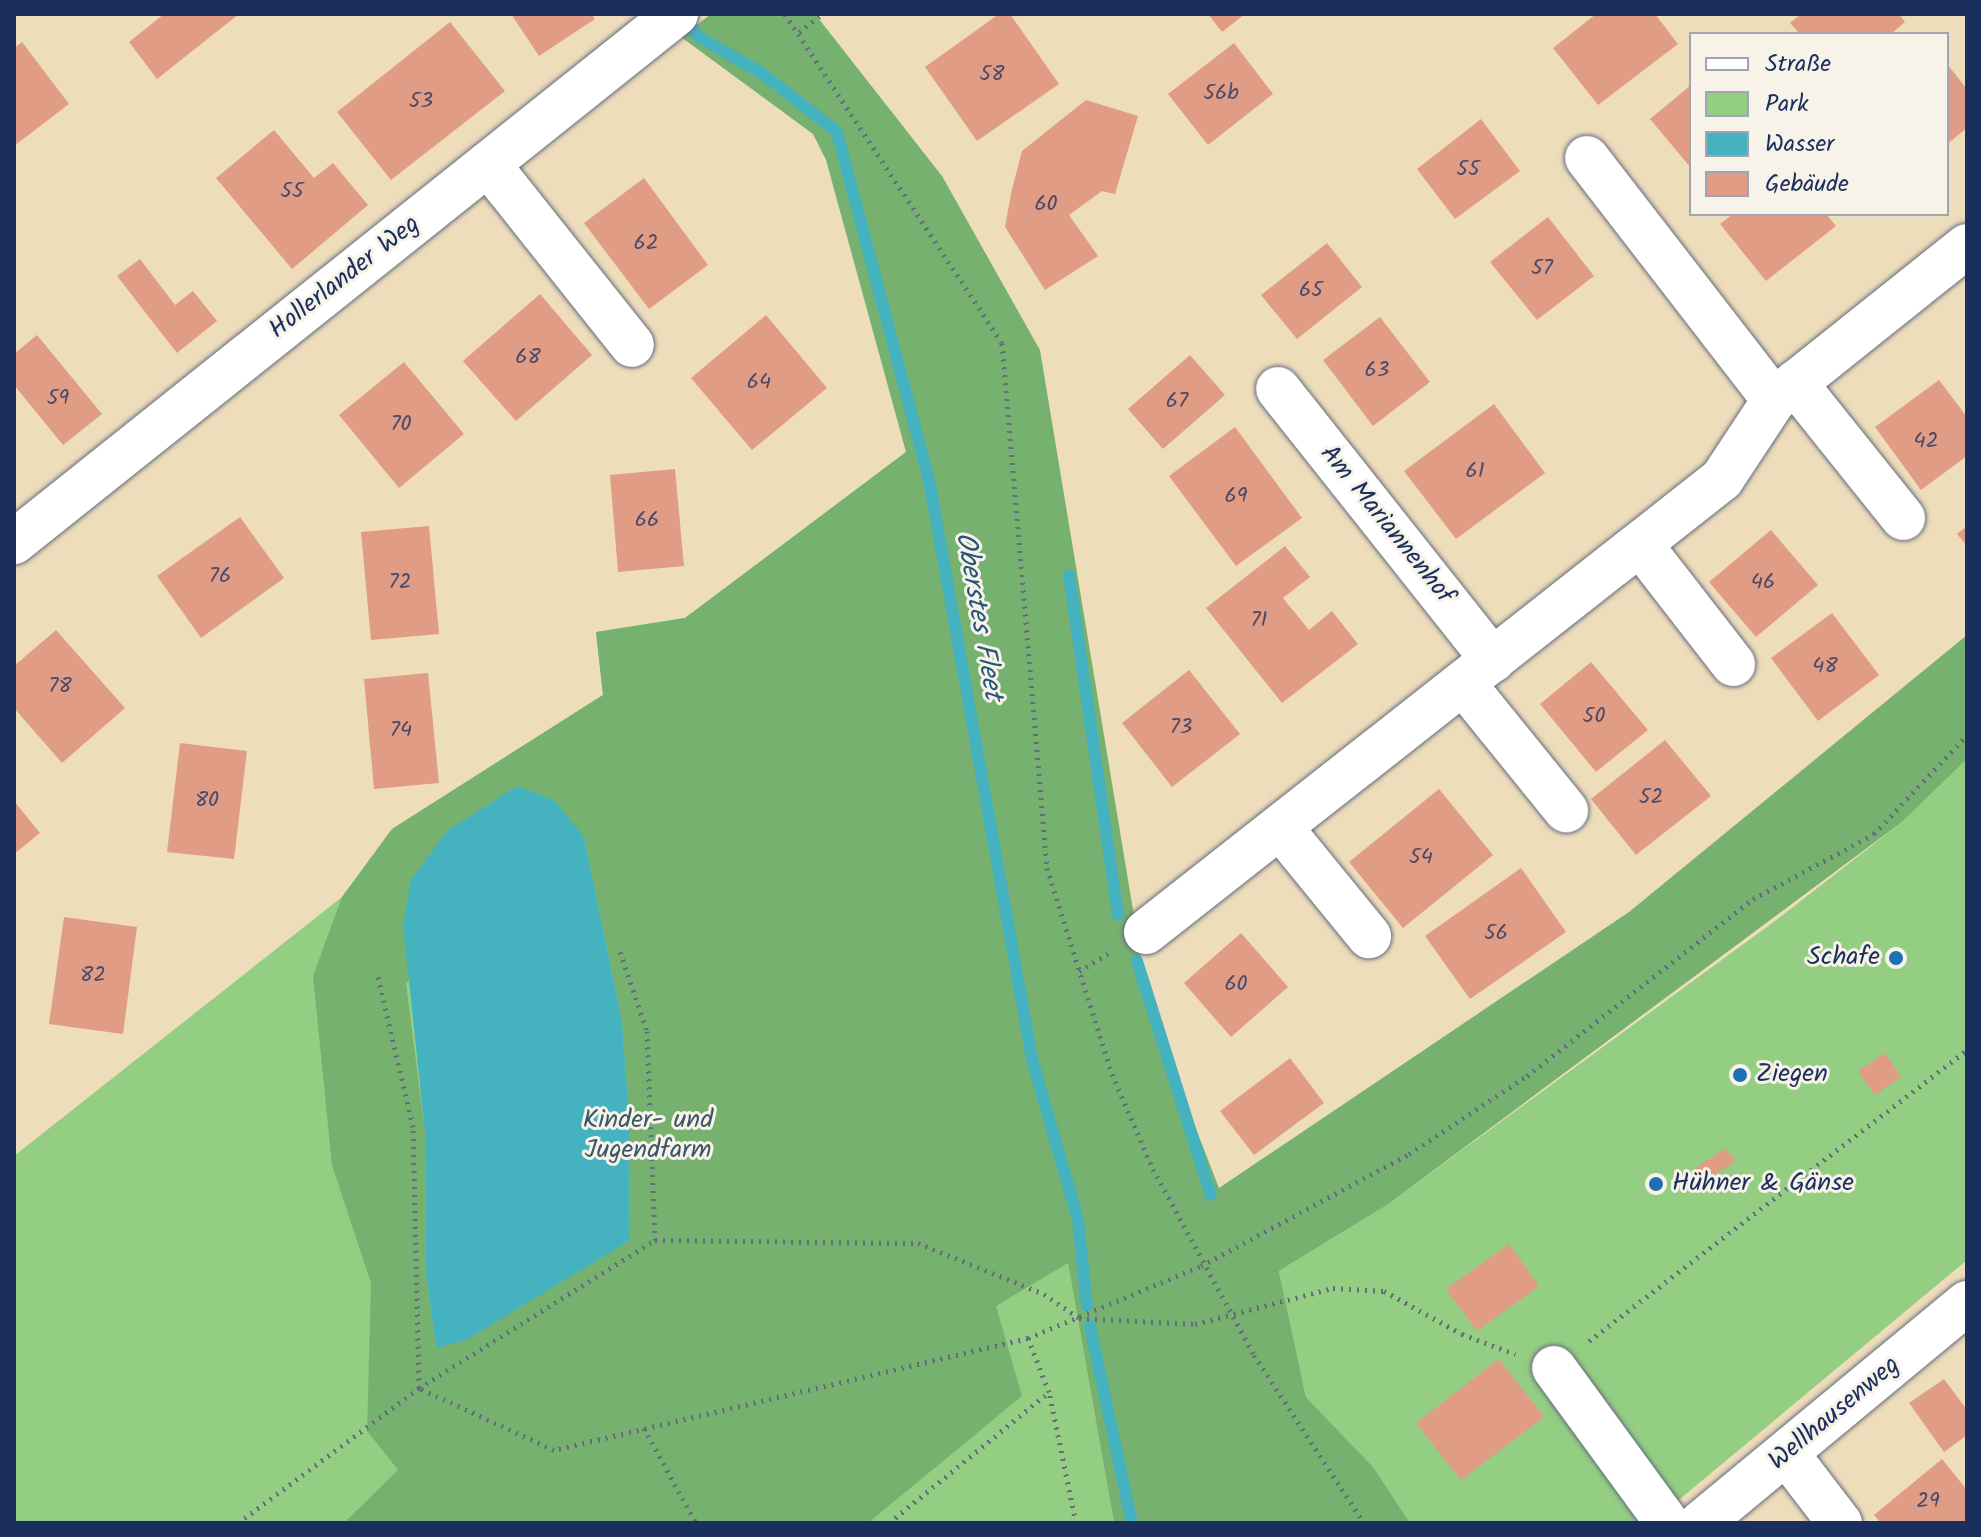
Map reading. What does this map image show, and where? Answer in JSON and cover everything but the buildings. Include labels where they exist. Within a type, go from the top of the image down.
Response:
[{"type":"street","name":"Hollerlander Weg","points":[[14,542],[670,18]]},
{"type":"street","points":[[1587,158],[1784,391],[1903,518]]},
{"type":"street","points":[[488,164],[632,345]]},
{"type":"street","points":[[1146,932],[1722,479],[1784,391],[1967,247]]},
{"type":"street","name":"Am Mariannenhof","points":[[1278,389],[1478,672],[1566,810]]},
{"type":"street","points":[[1640,544],[1733,664]]},
{"type":"street","points":[[1280,827],[1369,936]]},
{"type":"street","name":"Wellhausenweg","points":[[1701,1523],[1967,1303]]},
{"type":"street","points":[[1554,1368],[1667,1523]]},
{"type":"street","points":[[1787,1454],[1840,1523]]},
{"type":"path","points":[[785,14],[1002,343],[1047,868],[1112,1074],[1201,1266],[1364,1523]]},
{"type":"path","points":[[799,32],[822,14]]},
{"type":"path","points":[[419,1388],[554,1450],[1028,1338],[1079,1318],[1201,1266],[1409,1154],[1527,1076],[1753,899],[1874,834],[1967,735]]},
{"type":"path","points":[[620,952],[647,1031],[655,1240]]},
{"type":"path","points":[[377,972],[413,1127],[419,1388]]},
{"type":"path","points":[[238,1523],[419,1388],[655,1240],[918,1243],[1044,1294],[1079,1318],[1195,1324],[1333,1288],[1384,1291],[1462,1334],[1554,1368],[1967,1050]]},
{"type":"path","points":[[1028,1338],[1049,1392],[1076,1523]]},
{"type":"path","points":[[889,1523],[1049,1392]]},
{"type":"path","points":[[644,1428],[696,1523]]},
{"type":"green space","points":[[711,14],[815,14],[942,176],[1040,350],[1141,958],[1182,1093],[1219,1188],[1629,912],[1967,635],[1967,759],[1902,822],[1387,1205],[1279,1271],[1306,1397],[1374,1468],[1410,1523],[1114,1523],[1068,1263],[996,1306],[1022,1396],[868,1523],[344,1523],[398,1470],[367,1431],[371,1283],[332,1165],[313,976],[342,897],[392,829],[603,695],[596,632],[685,618],[906,452],[826,160],[813,134],[681,37]],"holes":[[[584,837],[622,1021],[630,1128],[629,1241],[436,1348],[426,1273],[425,1132],[406,983]]]},
{"type":"green space","name":"Kinder- und Jugendfarm","points":[[906,452],[1068,1262],[1114,1523],[14,1523],[14,1156],[342,897],[392,829],[603,695],[596,632],[685,618]]},
{"type":"green space","points":[[1967,759],[1967,1260],[1651,1523],[1410,1523],[1374,1468],[1306,1397],[1279,1271],[1387,1205],[1775,921],[1902,822]]},
{"type":"water","points":[[517,786],[554,800],[584,837],[622,1021],[630,1128],[629,1241],[466,1340],[436,1348],[426,1273],[425,1132],[403,925],[411,880],[447,831]]},
{"type":"waterway","name":"Oberstes Fleet","points":[[683,17],[699,37],[763,74],[837,132],[930,485],[1032,1059],[1078,1219],[1087,1306]]},
{"type":"waterway","points":[[1069,575],[1118,914]]},
{"type":"waterway","points":[[1137,961],[1211,1195]]},
{"type":"waterway","name":"Oberstes Fleet","points":[[1090,1326],[1132,1523]]},
{"type":"place","name":"Schafe","points":[[1896,958]]},
{"type":"place","name":"Ziegen","points":[[1740,1075]]},
{"type":"place","name":"Hühner & Gänse","points":[[1656,1184]]}]
